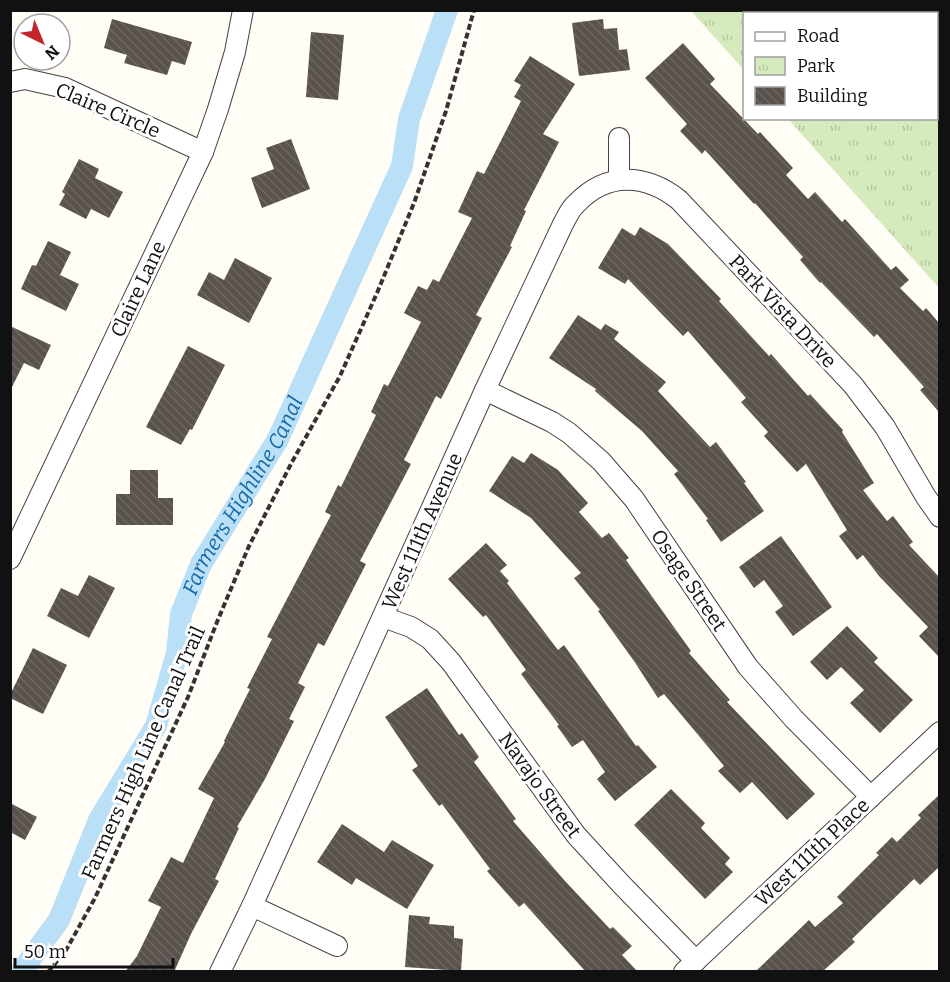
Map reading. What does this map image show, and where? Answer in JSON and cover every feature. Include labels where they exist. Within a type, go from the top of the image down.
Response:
[{"type":"street","name":"Claire Lane","points":[[10,559],[203,152],[235,52],[243,10]]},
{"type":"street","name":"Claire Circle","points":[[10,82],[25,79],[65,88],[203,152]]},
{"type":"street","points":[[619,138],[619,180]]},
{"type":"street","name":"West 111th Avenue","points":[[220,972],[563,224],[574,205],[588,193],[619,180]]},
{"type":"street","name":"Park Vista Drive","points":[[619,180],[650,183],[679,200],[853,386],[933,491],[939,517]]},
{"type":"street","name":"Osage Street","points":[[485,390],[552,422],[569,433],[601,461],[634,499],[748,667],[794,719],[871,797]]},
{"type":"street","name":"Navajo Street","points":[[384,617],[411,627],[430,639],[451,662],[576,835],[690,966]]},
{"type":"street","name":"West 111th Place","points":[[690,966],[939,732]]},
{"type":"street","points":[[252,906],[337,946]]},
{"type":"path","name":"Farmers High Line Canal Trail","points":[[48,972],[65,952],[95,898],[188,698],[249,546],[340,376],[377,293],[414,203],[446,111],[474,10]]},
{"type":"green space","points":[[691,11],[939,11],[939,288],[789,120],[938,120],[938,12],[743,12],[743,69]]},
{"type":"building","points":[[112,19],[192,42],[185,65],[172,61],[167,75],[124,63],[127,55],[104,48]]},
{"type":"building","points":[[603,19],[604,29],[617,28],[619,50],[627,49],[630,70],[579,76],[572,23]]},
{"type":"building","points":[[311,32],[344,35],[338,100],[306,97]]},
{"type":"building","points":[[683,43],[715,79],[710,84],[743,120],[758,134],[760,132],[793,168],[786,175],[808,199],[815,192],[842,222],[845,219],[891,270],[896,266],[909,280],[900,288],[923,311],[926,308],[939,323],[939,412],[920,390],[924,387],[877,334],[874,337],[820,283],[800,260],[803,257],[755,203],[705,150],[702,154],[680,131],[687,124],[645,78]]},
{"type":"building","points":[[530,56],[575,84],[543,134],[559,142],[524,210],[526,211],[510,246],[512,247],[476,315],[482,318],[441,399],[436,396],[404,460],[411,464],[360,561],[366,564],[324,646],[318,643],[298,683],[305,687],[289,719],[294,721],[265,779],[237,827],[239,828],[215,879],[219,881],[174,972],[125,972],[137,956],[161,907],[148,901],[171,857],[183,863],[214,798],[198,789],[225,742],[250,689],[247,688],[272,639],[267,637],[331,515],[325,512],[338,485],[341,487],[376,415],[371,412],[384,384],[388,386],[421,322],[404,313],[418,286],[427,290],[433,279],[439,282],[472,218],[458,212],[477,171],[484,174],[521,101],[514,97],[521,85],[514,81]]},
{"type":"building","points":[[291,139],[310,189],[262,208],[251,178],[274,169],[266,148]]},
{"type":"building","points":[[79,159],[99,169],[95,178],[123,192],[109,218],[91,209],[86,219],[59,205],[65,194],[62,192]]},
{"type":"building","points":[[640,227],[668,244],[721,299],[719,301],[769,356],[771,354],[808,396],[810,394],[843,430],[842,432],[874,483],[863,490],[887,521],[893,516],[913,542],[909,545],[939,577],[939,657],[919,636],[928,627],[879,576],[863,555],[857,560],[839,536],[847,530],[806,464],[797,472],[764,436],[768,432],[741,402],[746,398],[688,331],[683,336],[628,279],[625,284],[598,268],[622,228],[635,236]]},
{"type":"building","points":[[48,241],[71,252],[60,275],[79,284],[66,311],[21,289],[32,265],[36,266]]},
{"type":"building","points":[[235,258],[272,278],[249,323],[197,295],[209,272],[224,280]]},
{"type":"building","points":[[578,315],[601,330],[605,324],[619,332],[614,339],[666,382],[658,391],[710,447],[716,442],[764,511],[721,542],[706,520],[708,519],[674,474],[678,471],[642,431],[595,391],[596,389],[549,358]]},
{"type":"building","points":[[10,326],[51,345],[39,370],[24,363],[10,391]]},
{"type":"building","points":[[188,346],[225,365],[192,430],[190,429],[181,445],[146,427]]},
{"type":"building","points":[[531,453],[558,470],[588,503],[579,512],[602,538],[609,533],[629,558],[626,560],[691,651],[689,653],[730,700],[727,702],[815,794],[787,820],[752,782],[740,793],[718,771],[724,766],[664,694],[658,698],[598,611],[600,610],[574,578],[581,573],[531,518],[489,491],[512,456],[524,463]]},
{"type":"building","points":[[130,470],[158,470],[158,498],[173,498],[173,525],[116,525],[116,494],[130,494]]},
{"type":"building","points":[[781,536],[832,607],[793,636],[775,612],[783,606],[764,580],[754,588],[739,567]]},
{"type":"building","points":[[486,543],[507,565],[500,571],[509,581],[507,583],[558,650],[564,645],[636,746],[638,745],[657,767],[615,801],[597,779],[605,772],[583,740],[572,747],[557,726],[559,725],[521,674],[526,670],[486,615],[483,617],[448,579]]},
{"type":"building","points":[[89,575],[115,588],[89,638],[47,616],[61,588],[78,596]]},
{"type":"building","points":[[847,626],[878,658],[874,662],[913,700],[880,733],[850,703],[864,690],[841,667],[827,680],[810,662]]},
{"type":"building","points":[[33,648],[67,665],[43,714],[10,698]]},
{"type":"building","points":[[427,688],[459,735],[462,733],[479,757],[474,762],[516,819],[513,821],[610,929],[613,927],[632,946],[622,955],[638,972],[586,972],[524,903],[519,907],[487,871],[490,869],[442,804],[439,806],[412,770],[418,766],[385,717]]},
{"type":"building","points":[[671,789],[705,823],[701,828],[730,858],[725,864],[733,872],[705,899],[634,825]]},
{"type":"building","points":[[939,795],[939,867],[920,885],[914,879],[852,939],[855,942],[822,972],[755,972],[809,920],[815,927],[843,903],[837,897],[879,855],[876,853],[892,837],[897,842],[921,818],[918,815]]},
{"type":"building","points":[[10,803],[37,817],[25,840],[10,832]]},
{"type":"building","points":[[342,824],[384,852],[392,840],[434,865],[407,909],[356,878],[352,885],[317,862]]},
{"type":"building","points":[[409,915],[430,917],[429,924],[454,926],[454,938],[463,939],[461,971],[405,967]]},
{"type":"waterway","name":"Farmers Highline Canal","points":[[21,972],[59,920],[99,820],[156,726],[177,653],[181,614],[201,564],[278,439],[402,166],[409,119],[447,10]]}]
